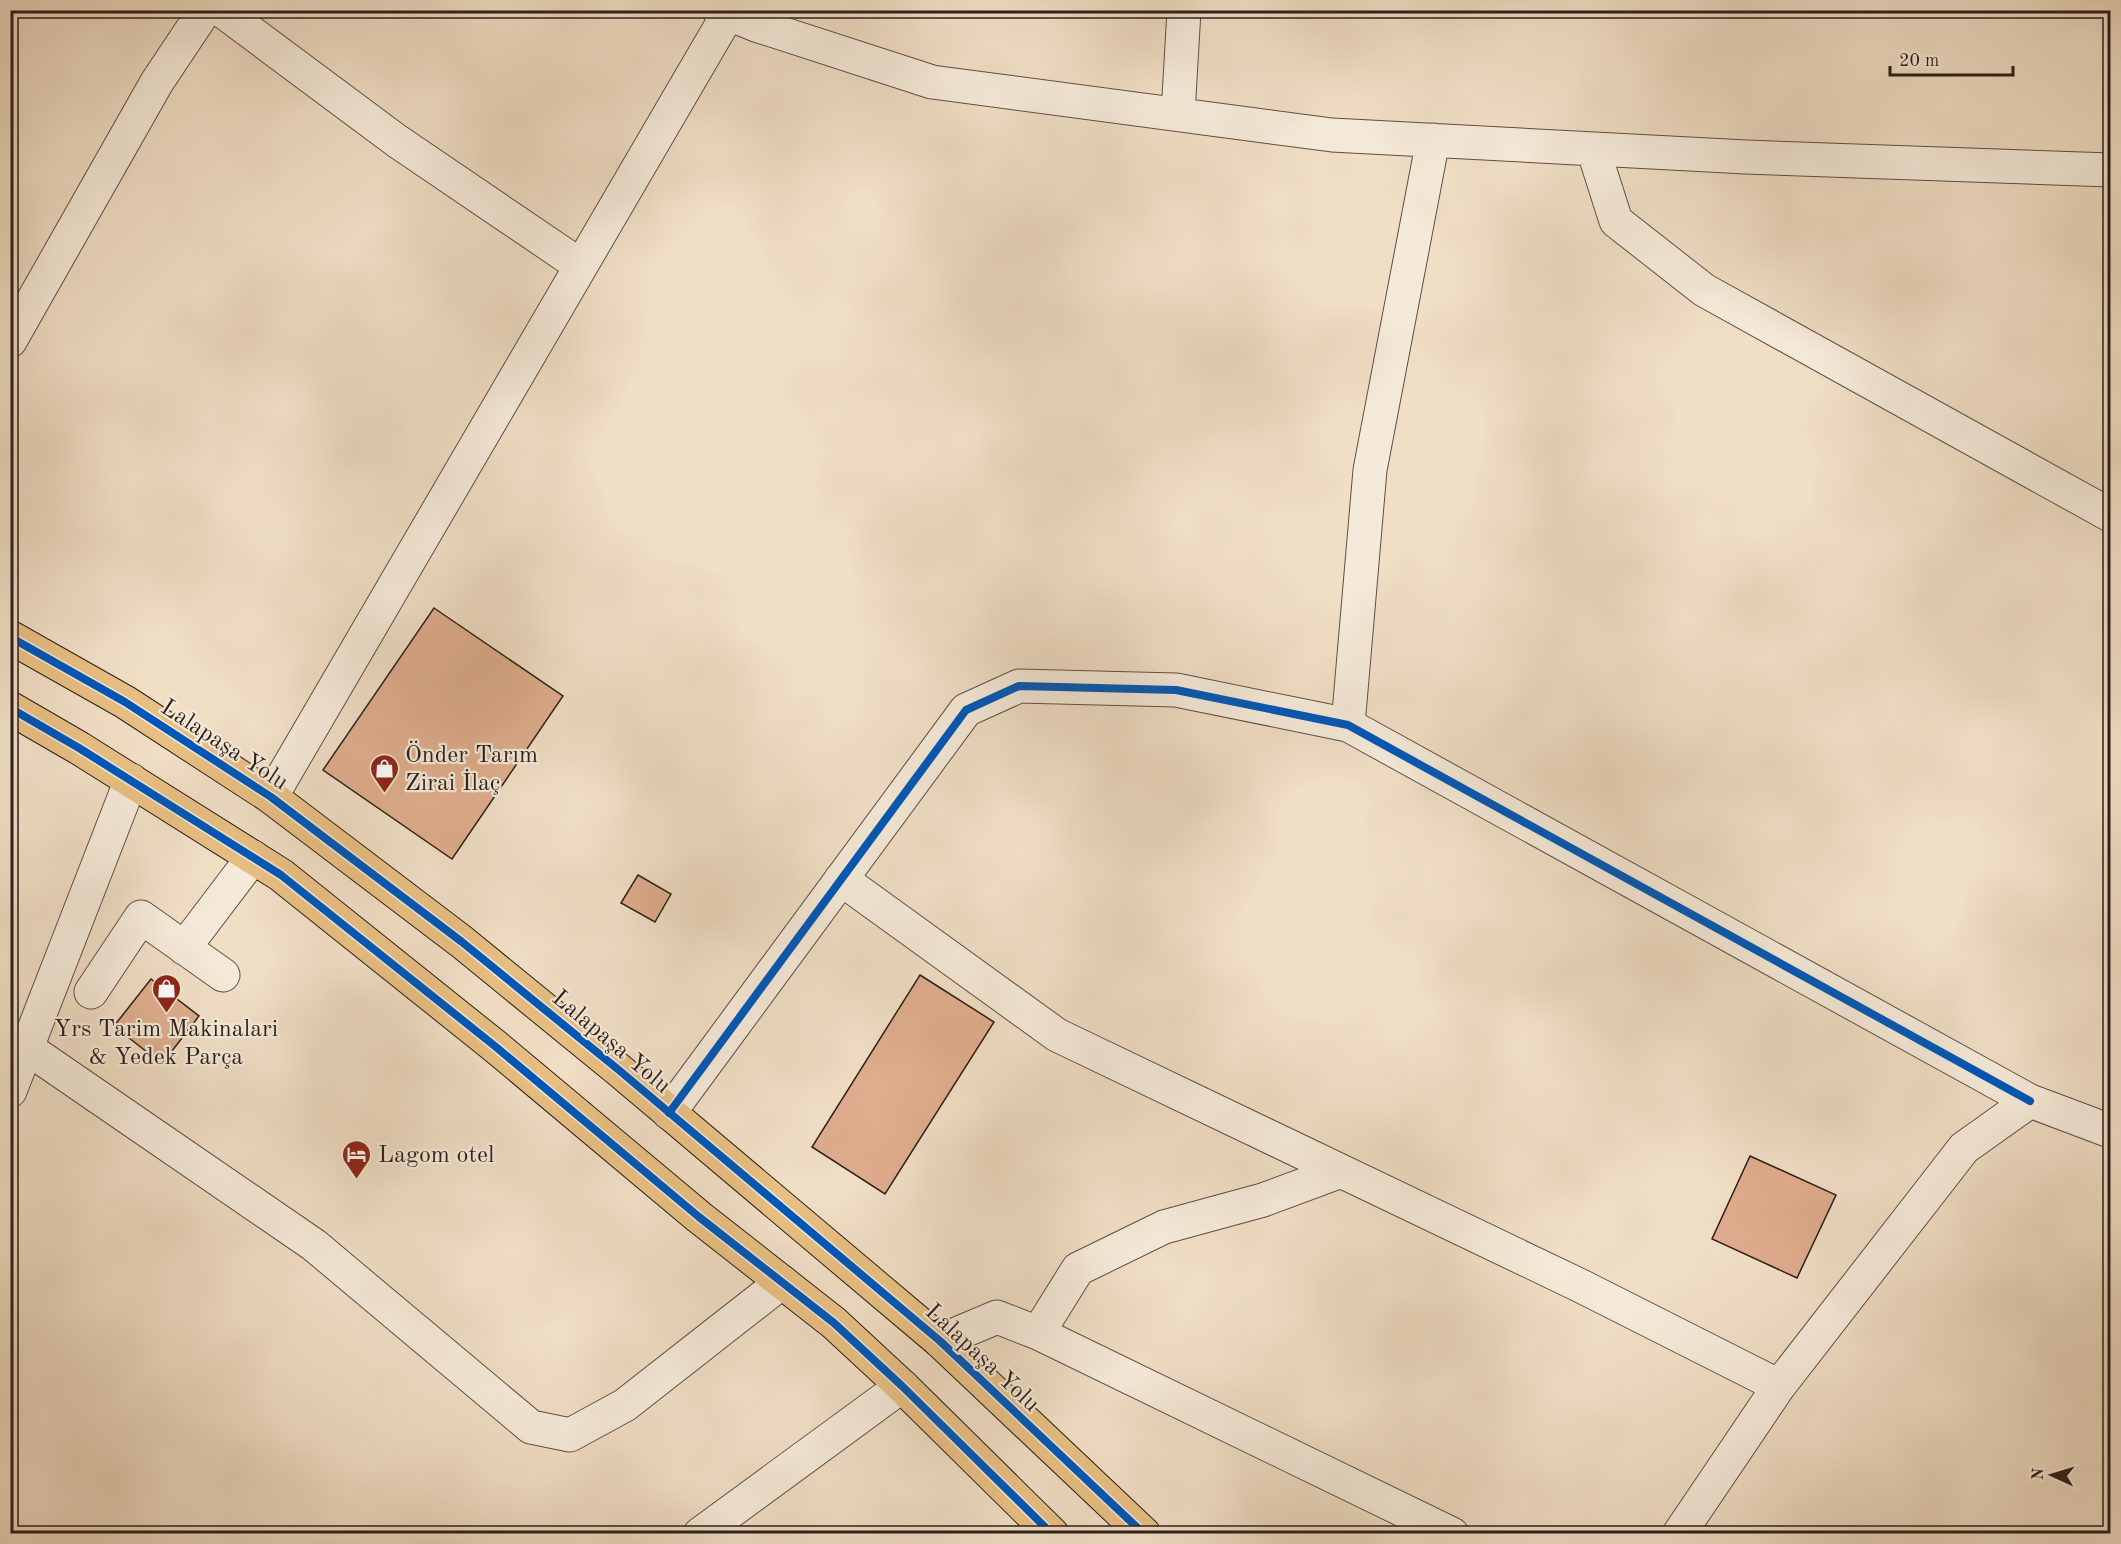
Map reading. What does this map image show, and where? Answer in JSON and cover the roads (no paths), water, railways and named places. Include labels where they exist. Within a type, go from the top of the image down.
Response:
[{"type":"main road","name":"Lalapaşa Yolu","points":[[10,637],[125,702],[271,796],[462,942],[940,1341],[1144,1533]]},
{"type":"main road","points":[[10,708],[131,780],[281,875],[449,1009],[699,1217],[834,1323],[902,1386],[1052,1533]]},
{"type":"street","points":[[10,341],[157,82],[205,10]]},
{"type":"street","points":[[221,10],[397,141],[581,266]]},
{"type":"street","points":[[1178,114],[1184,10]]},
{"type":"street","points":[[271,796],[581,266],[724,12],[756,25],[932,82],[1332,135],[1593,149],[2110,170]]},
{"type":"street","points":[[1348,725],[1370,470],[1433,140]]},
{"type":"street","points":[[1593,149],[1616,221],[1704,290],[2110,515]]},
{"type":"street","points":[[669,1113],[966,710],[1018,686],[1176,690],[1348,725],[2030,1101],[2110,1131]]},
{"type":"street","points":[[10,1091],[131,780]]},
{"type":"street","points":[[184,948],[253,857]]},
{"type":"street","points":[[841,879],[1057,1035],[1581,1286],[1779,1386]]},
{"type":"street","points":[[91,992],[141,917],[223,975]]},
{"type":"street","points":[[27,1048],[314,1245],[531,1426],[570,1435],[625,1405],[782,1282]]},
{"type":"street","points":[[1679,1533],[1779,1386],[1964,1148],[2030,1101]]},
{"type":"street","points":[[1038,1333],[1078,1269],[1164,1227],[1263,1200],[1341,1171]]},
{"type":"street","points":[[940,1341],[997,1317],[1038,1333],[1452,1533]]},
{"type":"street","points":[[700,1533],[902,1386]]},
{"type":"place","name":"Önder Tarım Zirai İlaç","points":[[384,794]]},
{"type":"place","name":"Yrs Tarim Makinalari & Yedek Parça","points":[[166,1014]]},
{"type":"place","name":"Lagom otel","points":[[357,1180]]}]
